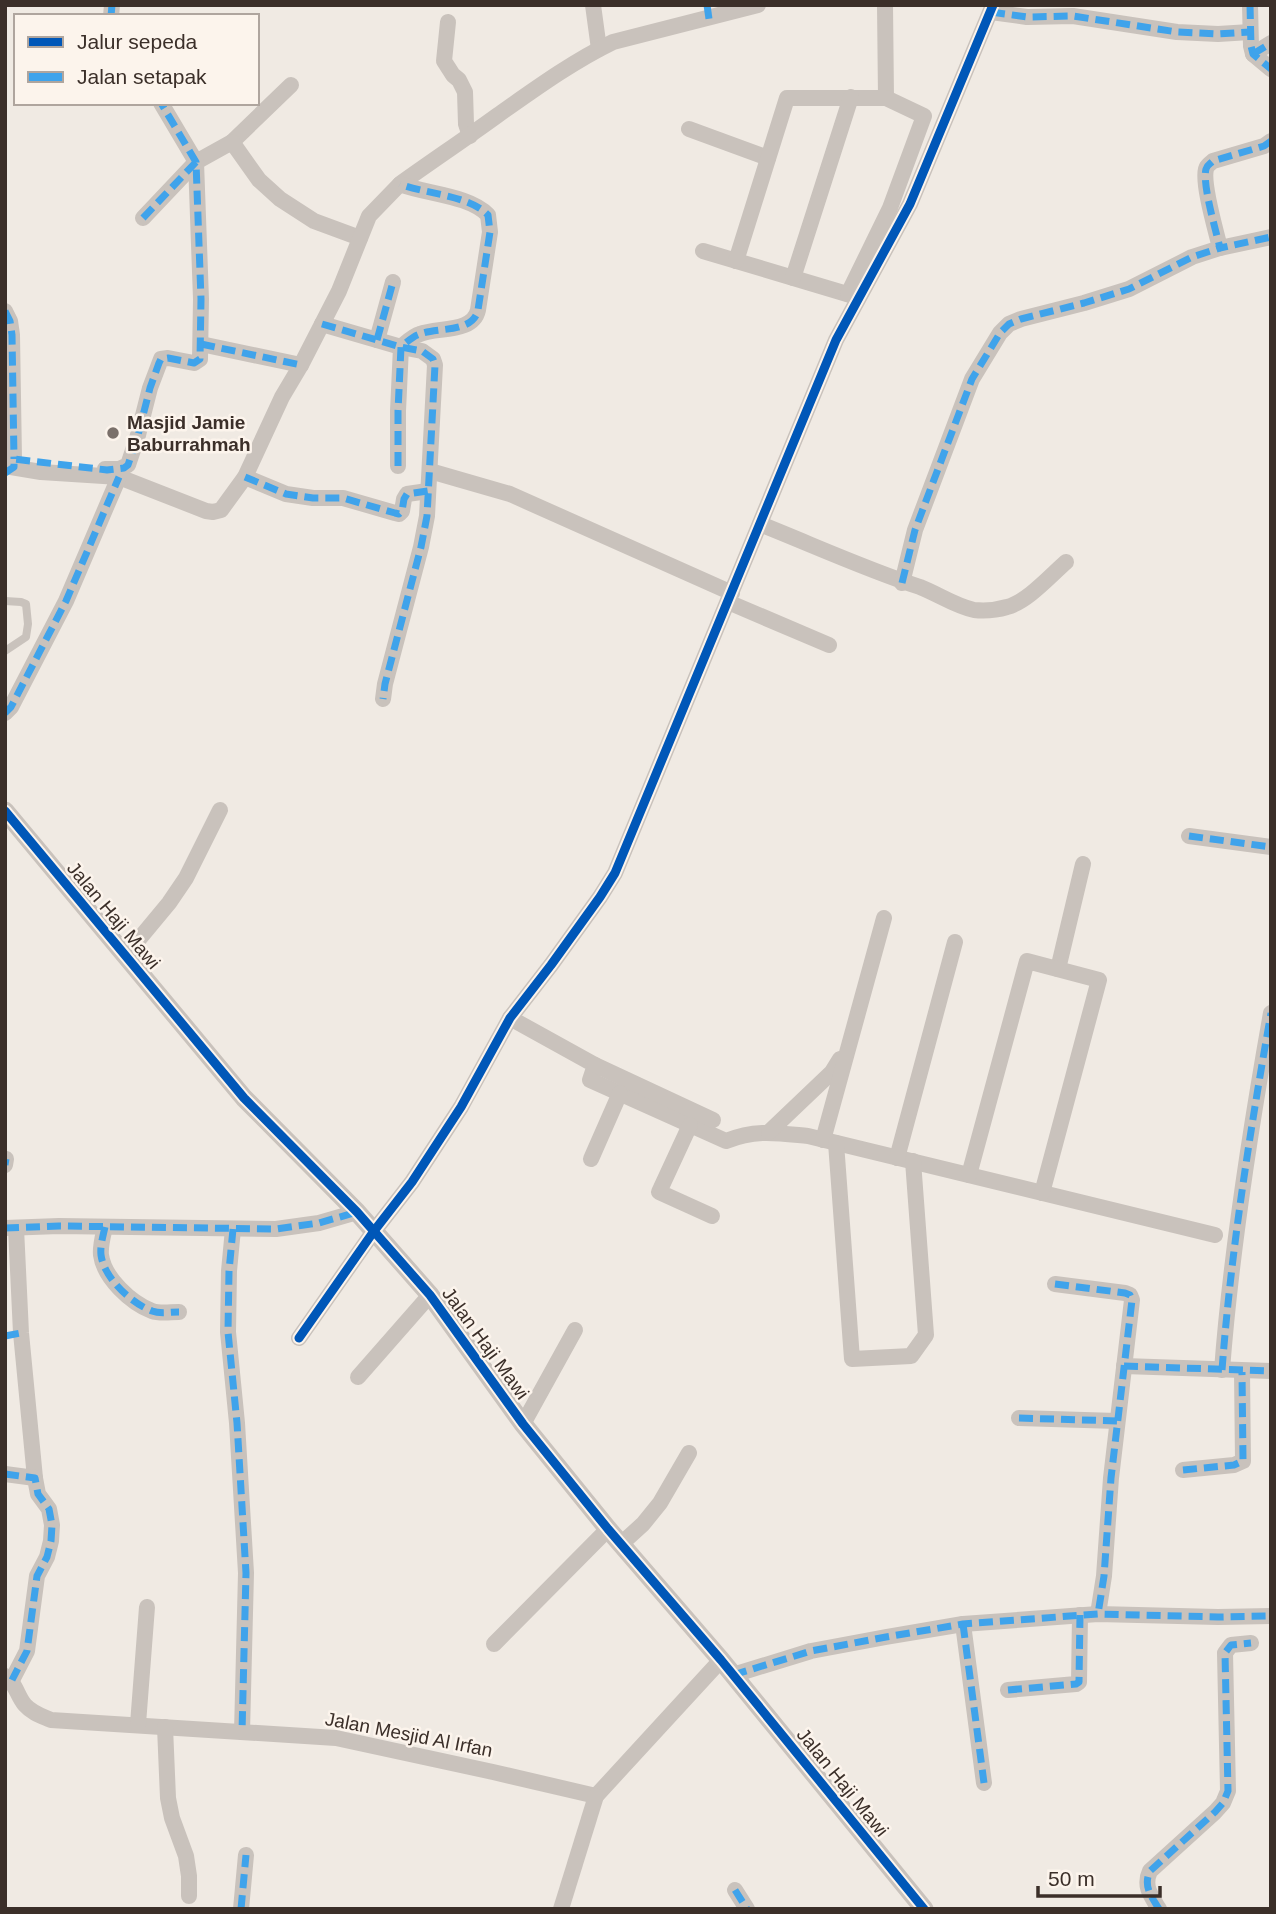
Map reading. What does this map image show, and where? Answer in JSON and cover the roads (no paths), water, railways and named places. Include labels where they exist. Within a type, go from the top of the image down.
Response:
[{"type":"street","points":[[593,5],[599,49]]},
{"type":"street","points":[[11,464],[41,472],[119,477],[188,505],[213,512],[221,509],[245,477],[282,397],[339,291],[369,216],[400,184],[536,88],[613,42],[708,12],[758,5]]},
{"type":"street","points":[[885,5],[886,97]]},
{"type":"street","points":[[1250,5],[1253,54],[1271,69]]},
{"type":"street","points":[[854,296],[910,204],[992,8],[1027,16],[1073,16],[1177,32],[1250,32]]},
{"type":"street","points":[[448,22],[444,61],[465,92],[466,124],[470,136]]},
{"type":"street","points":[[1253,54],[1271,43]]},
{"type":"street","points":[[143,218],[196,162],[232,142],[291,85]]},
{"type":"street","points":[[793,278],[851,97]]},
{"type":"street","points":[[299,1338],[412,1182],[461,1107],[510,1018],[615,873],[890,208],[924,116],[886,97],[787,98],[736,261]]},
{"type":"street","points":[[11,464],[107,470],[124,468],[128,465],[161,359],[198,362],[201,344],[196,162],[162,105]]},
{"type":"street","points":[[689,129],[768,158]]},
{"type":"street","points":[[1220,248],[1207,185],[1207,166],[1220,157],[1264,146],[1271,141]]},
{"type":"street","points":[[232,142],[259,180],[280,199],[314,220],[360,238]]},
{"type":"street","points":[[400,184],[469,203],[481,209],[488,215],[490,232],[475,319],[466,325],[419,334],[401,347]]},
{"type":"street","points":[[902,583],[915,530],[972,379],[1000,333],[1009,324],[1129,289],[1192,257],[1271,237]]},
{"type":"street","points":[[703,251],[854,296]]},
{"type":"street","points":[[377,340],[393,282]]},
{"type":"street","points":[[5,311],[12,335],[11,464]]},
{"type":"street","points":[[322,324],[422,351],[433,359],[435,365],[424,533],[383,699]]},
{"type":"street","points":[[201,344],[301,365]]},
{"type":"street","points":[[398,466],[401,347]]},
{"type":"street","points":[[430,471],[510,494],[829,645]]},
{"type":"street","points":[[5,713],[11,707],[66,601],[119,477]]},
{"type":"street","points":[[245,477],[286,494],[313,498],[343,498],[399,514],[407,494],[428,491]]},
{"type":"street","points":[[760,524],[974,610],[998,610],[1018,603],[1066,562]]},
{"type":"street","points":[[125,956],[186,878],[220,810]]},
{"type":"street","name":"Jalan Haji Mawi","points":[[5,811],[244,1098],[357,1212],[430,1295],[523,1424],[727,1667],[923,1909]]},
{"type":"street","points":[[1189,836],[1271,847]]},
{"type":"street","points":[[1058,969],[1083,864]]},
{"type":"street","points":[[884,918],[851,1037],[830,1141],[852,1359],[911,1356],[926,1335],[905,1160],[955,942]]},
{"type":"street","points":[[969,1175],[1027,961],[1099,980],[1042,1193]]},
{"type":"street","points":[[1222,1370],[1227,1302],[1271,1013]]},
{"type":"street","points":[[510,1018],[595,1065],[713,1120]]},
{"type":"street","points":[[769,1132],[832,1072],[851,1037]]},
{"type":"street","points":[[595,1065],[590,1080],[726,1141],[744,1133],[769,1132],[808,1136],[1215,1235]]},
{"type":"street","points":[[591,1159],[620,1093]]},
{"type":"street","points":[[690,1125],[659,1192],[712,1216]]},
{"type":"street","points":[[5,1166],[6,1159]]},
{"type":"street","points":[[9,1678],[27,1651],[37,1576],[47,1558],[52,1525],[49,1509],[38,1494],[34,1478],[13,1335],[11,1228],[276,1229],[319,1223],[357,1212]]},
{"type":"street","points":[[104,1227],[101,1256],[109,1274],[125,1294],[154,1312],[179,1312]]},
{"type":"street","points":[[233,1229],[228,1332],[237,1423],[246,1573],[242,1732]]},
{"type":"street","points":[[1055,1284],[1125,1293],[1132,1300],[1098,1614]]},
{"type":"street","points":[[358,1377],[430,1295]]},
{"type":"street","points":[[523,1424],[575,1330]]},
{"type":"street","points":[[1124,1366],[1271,1371]]},
{"type":"street","points":[[1183,1470],[1234,1465],[1244,1461],[1242,1372]]},
{"type":"street","points":[[1019,1418],[1117,1421]]},
{"type":"street","points":[[494,1644],[615,1536],[643,1524],[660,1503],[689,1453]]},
{"type":"street","points":[[5,1475],[34,1478]]},
{"type":"street","points":[[138,1724],[147,1607]]},
{"type":"street","points":[[561,1909],[596,1796],[727,1667],[963,1625],[1098,1614],[1271,1616]]},
{"type":"street","points":[[1008,1689],[1079,1682],[1080,1615]]},
{"type":"street","points":[[963,1625],[984,1783]]},
{"type":"street","points":[[1159,1909],[1148,1891],[1150,1871],[1215,1812],[1228,1791],[1225,1653],[1231,1645],[1251,1643]]},
{"type":"street","name":"Jalan Mesjid Al Irfan","points":[[9,1678],[25,1706],[33,1713],[51,1720],[336,1738],[596,1796]]},
{"type":"street","points":[[165,1727],[168,1798],[172,1818],[186,1856],[189,1896]]},
{"type":"street","points":[[241,1909],[246,1854]]},
{"type":"street","points":[[735,1889],[747,1909]]},
{"type":"lane","points":[[5,601],[26,604],[28,624],[26,638],[5,651]]},
{"type":"place","name":"Masjid Jamie Baburrahmah","points":[[113,433]]}]
